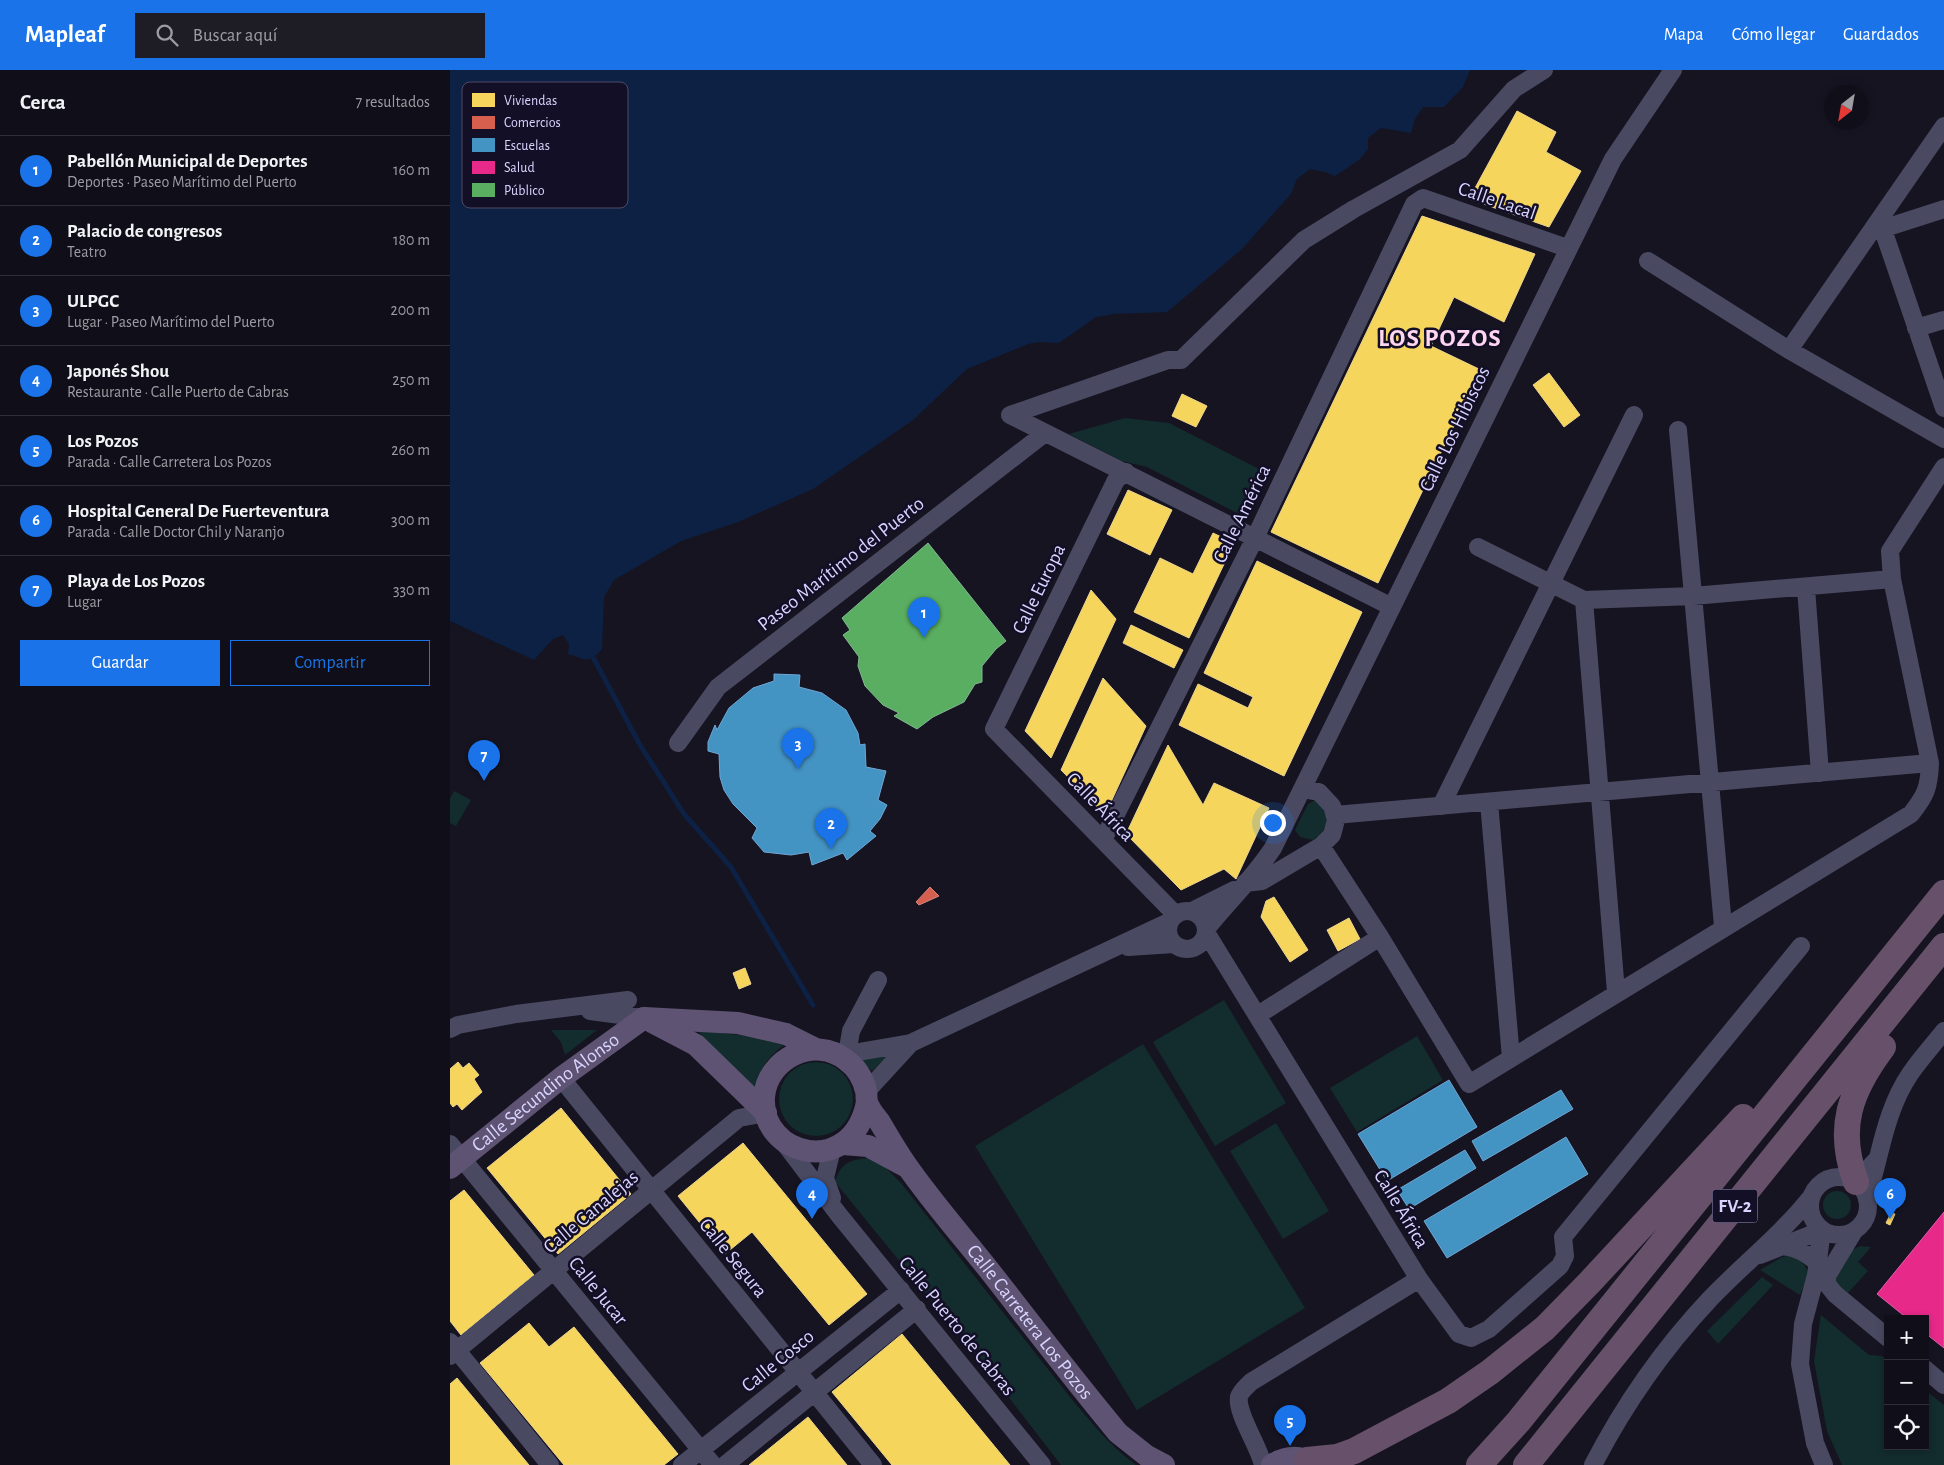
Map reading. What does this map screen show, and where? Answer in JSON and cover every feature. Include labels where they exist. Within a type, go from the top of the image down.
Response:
[{"type":"highway","name":"FV-2","points":[[1479,1465],[1524,1414],[1944,893]]},
{"type":"highway","name":"FV-2","points":[[1526,1465],[1944,946]]},
{"type":"highway","points":[[1862,1191],[1850,1165],[1845,1132],[1853,1094],[1870,1063],[1944,960]]},
{"type":"highway","points":[[1310,1463],[1337,1457],[1405,1425],[1455,1396],[1545,1328],[1798,1058],[1840,1022]]},
{"type":"main road","points":[[644,1018],[738,1023],[786,1034],[832,1052],[855,1068],[862,1079],[867,1097],[864,1118],[856,1133],[838,1146]]},
{"type":"main road","points":[[644,1018],[696,1045],[766,1113]]},
{"type":"main road","name":"Calle Secundino Alonso","points":[[454,1157],[644,1018]]},
{"type":"main road","points":[[832,1052],[801,1051],[787,1058],[775,1068],[768,1082],[764,1097],[766,1113],[771,1126],[780,1138],[792,1146],[805,1150],[818,1152],[838,1146],[868,1146],[908,1167]]},
{"type":"main road","name":"Calle Carretera Los Pozos","points":[[867,1097],[908,1167],[1118,1433],[1147,1456],[1164,1465]]},
{"type":"main road","points":[[1272,1465],[1291,1457],[1310,1463]]},
{"type":"street","points":[[1392,607],[1010,414],[1168,360],[1181,360],[1304,240],[1354,209],[1460,150],[1514,89],[1544,70]]},
{"type":"street","name":"Calle Los Hibiscos","points":[[1243,885],[1256,873],[1274,848],[1613,159],[1673,70]]},
{"type":"street","points":[[1789,350],[1881,225],[1944,126]]},
{"type":"street","name":"Calle Lacal","points":[[1414,204],[1423,198],[1568,248]]},
{"type":"street","name":"Calle América","points":[[1103,840],[1255,538],[1414,204]]},
{"type":"street","points":[[1881,225],[1944,210]]},
{"type":"street","points":[[1881,225],[1944,408]]},
{"type":"street","points":[[1648,261],[1789,350],[1944,439]]},
{"type":"street","points":[[1916,328],[1944,320]]},
{"type":"street","points":[[1441,806],[1634,415]]},
{"type":"street","points":[[1678,430],[1723,926]]},
{"type":"street","name":"Paseo Marítimo del Puerto","points":[[678,743],[718,687],[1045,433]]},
{"type":"street","points":[[1322,846],[1380,937],[1469,1084],[1723,926],[1912,814],[1929,788],[1930,764],[1892,579],[1890,551],[1944,468]]},
{"type":"street","name":"Calle Europa","points":[[994,729],[1116,480],[1126,472]]},
{"type":"street","points":[[1478,547],[1584,600],[1693,596],[1806,588],[1892,579]]},
{"type":"street","points":[[1806,588],[1820,773]]},
{"type":"street","points":[[1584,600],[1616,992]]},
{"type":"street","name":"Calle África","points":[[994,729],[1179,916]]},
{"type":"street","points":[[832,1052],[911,1043],[1115,948],[1243,885],[1262,881],[1322,846],[1332,835],[1335,815],[1327,798],[1319,770],[1319,755]]},
{"type":"street","points":[[1335,815],[1930,764]]},
{"type":"street","points":[[1302,789],[1319,792],[1327,798]]},
{"type":"street","points":[[1489,802],[1511,1058]]},
{"type":"street","points":[[1179,916],[1168,934],[1174,944],[1185,950],[1203,936],[1243,885]]},
{"type":"street","points":[[1179,916],[1202,917],[1203,936]]},
{"type":"street","name":"Calle África","points":[[1203,936],[1207,951],[1229,969],[1420,1280],[1459,1334],[1471,1338],[1489,1328],[1560,1266],[1565,1256],[1563,1237],[1801,946]]},
{"type":"street","points":[[1258,1015],[1380,937]]},
{"type":"street","points":[[1115,948],[1174,944]]},
{"type":"street","points":[[832,1052],[851,1031],[878,980]]},
{"type":"street","points":[[450,1029],[472,1022],[628,1000]]},
{"type":"street","points":[[564,1008],[644,1018]]},
{"type":"street","points":[[1824,1465],[1815,1443],[1800,1364],[1800,1345],[1806,1309],[1823,1267],[1866,1217],[1862,1191],[1878,1158],[1887,1124],[1902,1088],[1909,1074],[1944,1031]]},
{"type":"street","points":[[867,1097],[911,1043]]},
{"type":"street","name":"Calle Segura","points":[[561,1078],[873,1465]]},
{"type":"street","name":"Calle Canalejas","points":[[452,1349],[554,1270],[739,1118],[766,1113]]},
{"type":"street","name":"Calle Puerto de Cabras","points":[[780,1138],[839,1215],[1042,1465]]},
{"type":"street","name":"Calle Puerto de Cabras","points":[[838,1146],[824,1178],[839,1215]]},
{"type":"street","name":"Calle Jucar","points":[[454,1157],[554,1270],[712,1465]]},
{"type":"street","points":[[1593,1465],[1626,1405],[1660,1359],[1708,1301],[1811,1197],[1817,1186],[1832,1178],[1845,1178],[1862,1191]]},
{"type":"street","points":[[1811,1197],[1810,1210],[1812,1218],[1822,1230],[1839,1235],[1854,1231]]},
{"type":"street","points":[[1751,1259],[1822,1230]]},
{"type":"street","points":[[1822,1230],[1823,1267],[1827,1284],[1835,1294],[1884,1335]]},
{"type":"street","points":[[1780,1246],[1793,1247],[1804,1252],[1823,1267]]},
{"type":"street","points":[[1263,1465],[1256,1441],[1239,1409],[1239,1396],[1251,1382],[1420,1280]]},
{"type":"street","name":"Calle Cosco","points":[[682,1465],[900,1290]]},
{"type":"street","points":[[1806,1309],[1821,1293],[1835,1294]]},
{"type":"street","points":[[725,1465],[917,1309]]},
{"type":"street","points":[[452,1349],[550,1465]]},
{"type":"street","points":[[1929,1372],[1944,1385]]},
{"type":"green space","points":[[1125,418],[1169,423],[1263,471],[1241,515],[1147,467],[1122,461],[1069,434]]},
{"type":"green space","points":[[454,791],[471,800],[456,826],[450,823],[450,798]]},
{"type":"green space","points":[[1315,800],[1321,806],[1328,819],[1323,833],[1313,840],[1300,837],[1295,830],[1308,804]]},
{"type":"green space","points":[[1224,1000],[1286,1103],[1215,1146],[1153,1042]]},
{"type":"green space","points":[[696,1029],[765,1038],[787,1043],[765,1064],[753,1092]]},
{"type":"green space","points":[[551,1030],[597,1030],[565,1055],[561,1042]]},
{"type":"green space","points":[[1417,1036],[1443,1080],[1357,1132],[1330,1088]]},
{"type":"green space","points":[[1143,1044],[1305,1308],[1137,1410],[975,1146]]},
{"type":"green space","points":[[890,1055],[872,1071],[862,1061],[863,1060]]},
{"type":"green space","points":[[809,1062],[823,1062],[837,1068],[847,1078],[853,1092],[851,1113],[837,1130],[823,1136],[809,1136],[795,1130],[785,1120],[779,1106],[779,1092],[785,1078],[795,1068]]},
{"type":"green space","points":[[1276,1123],[1329,1211],[1283,1239],[1230,1151]]},
{"type":"green space","points":[[867,1158],[883,1165],[901,1183],[1093,1424],[1136,1465],[1061,1465],[976,1355],[835,1182],[846,1164]]},
{"type":"green space","points":[[1837,1191],[1847,1195],[1851,1205],[1847,1215],[1837,1219],[1827,1215],[1823,1205],[1827,1195]]},
{"type":"green space","points":[[1860,1246],[1871,1247],[1858,1262],[1868,1271],[1847,1294],[1836,1285],[1837,1274],[1842,1262],[1850,1252]]},
{"type":"green space","points":[[1793,1255],[1804,1264],[1807,1273],[1806,1282],[1800,1295],[1760,1270],[1782,1257]]},
{"type":"green space","points":[[1762,1277],[1773,1285],[1718,1344],[1707,1331]]},
{"type":"green space","points":[[1821,1315],[1869,1355],[1884,1357],[1884,1450],[1929,1450],[1929,1393],[1944,1405],[1944,1465],[1842,1465],[1827,1431],[1814,1361]]},
{"type":"water","points":[[450,70],[1470,70],[1463,87],[1444,107],[1423,107],[1415,119],[1411,133],[1381,128],[1368,138],[1368,149],[1359,160],[1335,176],[1310,169],[1297,179],[1291,194],[1241,250],[1167,312],[1114,314],[1096,317],[1059,343],[1040,342],[1028,344],[967,369],[913,420],[813,489],[738,522],[681,541],[614,580],[604,597],[602,649],[590,659],[583,659],[568,654],[569,644],[563,635],[553,639],[533,661],[450,621]]},
{"type":"pier","points":[[450,621],[536,661],[531,663],[450,624]]},
{"type":"building: Viviendas","points":[[1517,111],[1556,132],[1546,152],[1581,171],[1549,227],[1469,199]]},
{"type":"building: Viviendas","points":[[1422,216],[1535,254],[1504,322],[1454,297],[1431,346],[1481,370],[1378,583],[1271,532]]},
{"type":"building: Viviendas","points":[[1549,373],[1580,415],[1564,427],[1533,385]]},
{"type":"building: Viviendas","points":[[1182,394],[1207,406],[1196,427],[1172,416]]},
{"type":"building: Viviendas","points":[[1128,490],[1172,510],[1150,555],[1107,534]]},
{"type":"building: Viviendas","points":[[1213,533],[1234,543],[1189,638],[1134,612],[1160,558],[1193,574]]},
{"type":"building: Viviendas","points":[[1257,561],[1362,612],[1284,776],[1179,725],[1198,684],[1248,708],[1253,697],[1204,673]]},
{"type":"building: Viviendas","points":[[1091,590],[1116,619],[1051,758],[1025,731]]},
{"type":"building: Viviendas","points":[[1131,625],[1183,650],[1174,668],[1123,643]]},
{"type":"building: Viviendas","points":[[1103,678],[1146,726],[1105,815],[1061,770]]},
{"type":"building: Viviendas","points":[[1168,745],[1203,805],[1214,783],[1269,808],[1236,879],[1224,869],[1181,890],[1126,834]]},
{"type":"building: Viviendas","points":[[1274,897],[1308,950],[1290,962],[1261,917],[1266,901]]},
{"type":"building: Viviendas","points":[[1349,918],[1360,939],[1338,951],[1327,930]]},
{"type":"building: Viviendas","points":[[745,968],[751,984],[739,989],[733,973]]},
{"type":"building: Viviendas","points":[[458,1062],[463,1068],[469,1063],[479,1075],[474,1079],[482,1092],[462,1110],[457,1104],[453,1107],[450,1103],[450,1069]]},
{"type":"building: Viviendas","points":[[561,1108],[631,1194],[558,1254],[487,1168]]},
{"type":"building: Viviendas","points":[[743,1143],[867,1294],[829,1325],[752,1232],[725,1254],[678,1196]]},
{"type":"building: Viviendas","points":[[464,1190],[534,1275],[461,1335],[450,1321],[450,1201]]},
{"type":"building: Viviendas","points":[[1891,1213],[1895,1214],[1890,1225],[1886,1223]]},
{"type":"building: Viviendas","points":[[529,1323],[549,1347],[574,1327],[678,1454],[664,1465],[564,1465],[480,1363]]},
{"type":"building: Viviendas","points":[[902,1334],[1010,1465],[892,1465],[832,1392]]},
{"type":"building: Viviendas","points":[[457,1378],[529,1465],[450,1465],[450,1384]]},
{"type":"building: Viviendas","points":[[808,1417],[847,1465],[749,1465]]},
{"type":"building: Comercios","points":[[930,887],[939,896],[919,905],[916,902]]},
{"type":"building: Escuelas","points":[[774,674],[800,675],[799,687],[822,693],[846,710],[858,733],[860,745],[865,744],[866,767],[886,771],[878,800],[887,805],[880,819],[870,831],[876,836],[847,860],[843,853],[812,865],[809,852],[791,855],[764,852],[752,838],[757,828],[733,804],[724,790],[720,777],[719,754],[708,751],[708,742],[715,725],[717,730],[729,708],[753,688],[774,681]]},
{"type":"building: Escuelas","points":[[1449,1080],[1477,1127],[1387,1181],[1358,1134]]},
{"type":"building: Escuelas","points":[[1561,1090],[1573,1109],[1483,1161],[1472,1141]]},
{"type":"building: Escuelas","points":[[1566,1137],[1588,1174],[1447,1258],[1424,1221]]},
{"type":"building: Escuelas","points":[[1465,1150],[1476,1168],[1409,1209],[1397,1190]]},
{"type":"building: Salud","points":[[1944,1212],[1944,1348],[1929,1336],[1929,1315],[1903,1315],[1877,1294]]},
{"type":"building: Público","points":[[928,543],[1006,641],[996,649],[982,666],[982,682],[975,684],[964,702],[933,717],[917,729],[894,716],[899,713],[883,705],[865,686],[858,666],[859,657],[843,635],[850,630],[842,618]]},
{"type":"waterway","points":[[594,659],[640,745],[684,814],[731,867],[813,1005]]},
{"type":"place","name":"Pabellón Municipal de Deportes","points":[[924,638]]},
{"type":"place","name":"ULPGC","points":[[798,769]]},
{"type":"place","name":"Playa de Los Pozos","points":[[484,781]]},
{"type":"place","name":"Palacio de congresos","points":[[831,849]]},
{"type":"place","name":"Japonés Shou","points":[[812,1219]]},
{"type":"place","name":"Hospital General De Fuerteventura","points":[[1890,1219]]},
{"type":"place","name":"Los Pozos","points":[[1290,1446]]},
{"type":"district","name":"LOS POZOS","points":[[1440,338]]}]
